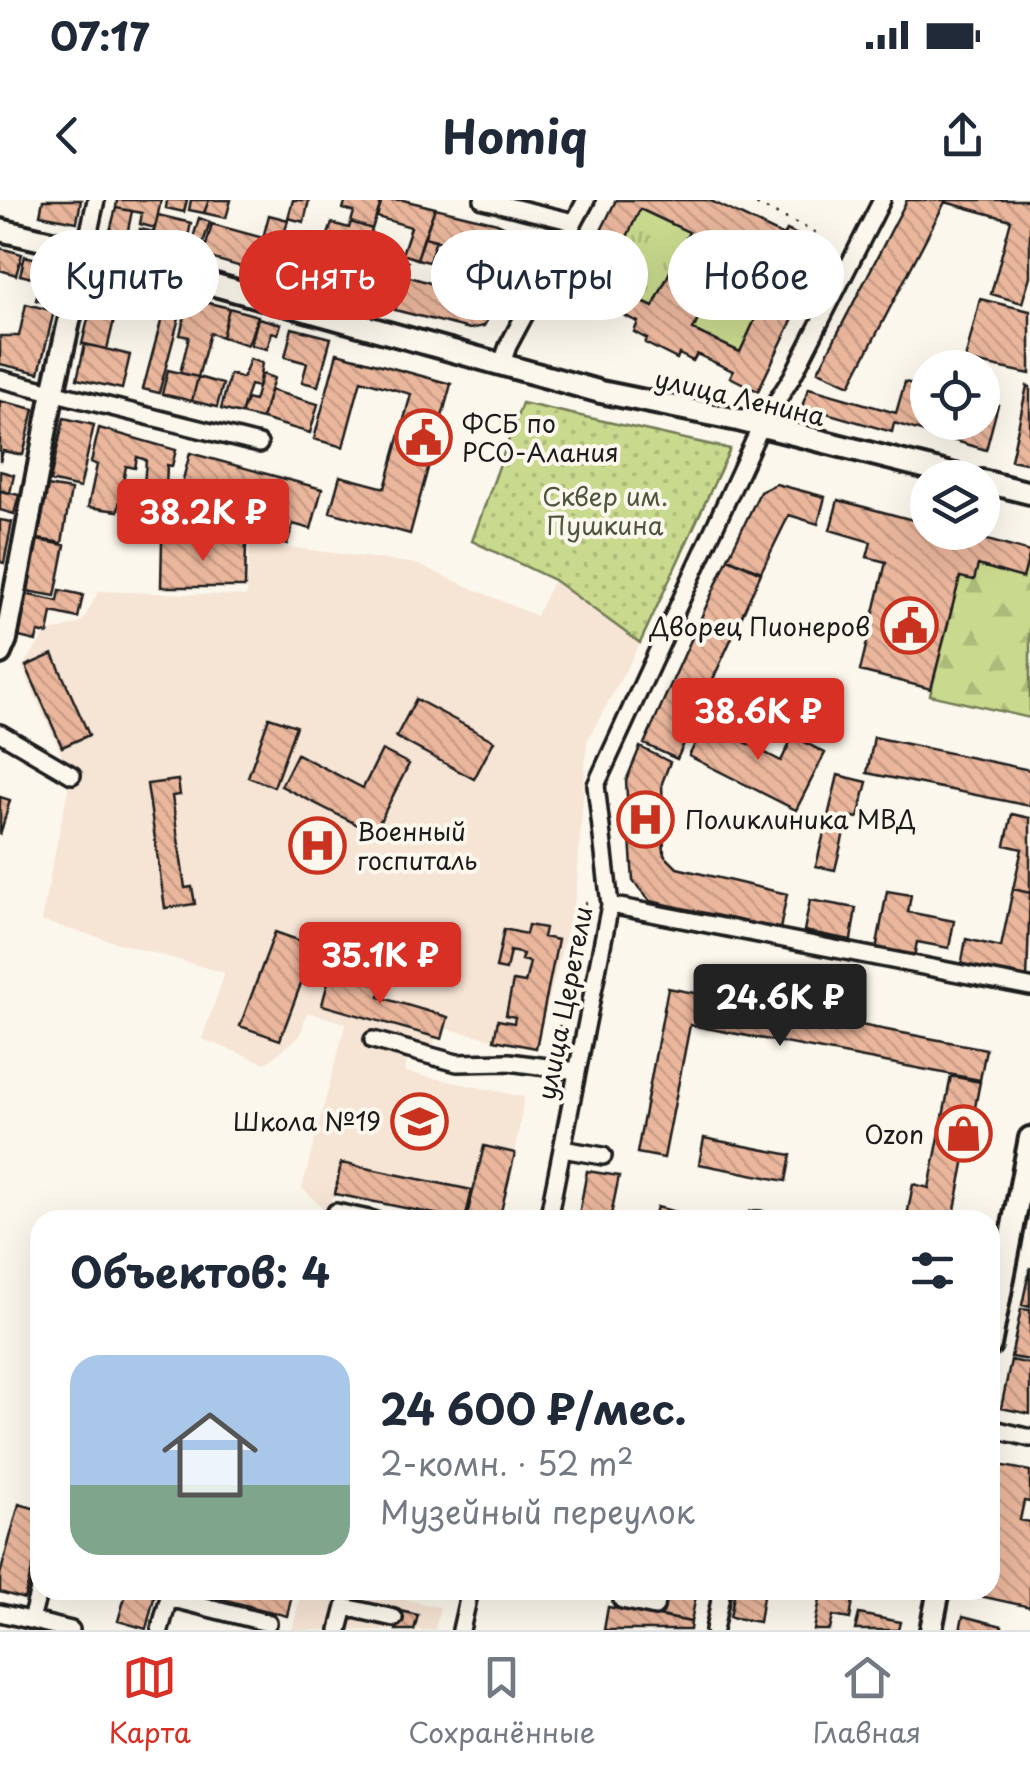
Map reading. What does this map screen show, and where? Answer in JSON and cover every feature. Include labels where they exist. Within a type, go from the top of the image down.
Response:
[{"type":"main road","name":"улица Ленина","points":[[0,230],[30,237]]},
{"type":"main road","name":"улица Ленина","points":[[219,286],[600,392],[761,426],[910,464]]},
{"type":"main road","points":[[0,653],[6,640],[70,320]]},
{"type":"main road","points":[[1000,486],[1030,494]]},
{"type":"main road","points":[[1000,1242],[1029,1151]]},
{"type":"main road","points":[[931,1630],[937,1600]]},
{"type":"street","points":[[89,230],[96,200]]},
{"type":"street","points":[[483,200],[574,222]]},
{"type":"street","points":[[502,363],[586,200]]},
{"type":"street","name":"улица Церетели","points":[[550,1210],[610,905],[596,785],[761,426],[792,378],[882,200]]},
{"type":"street","points":[[0,378],[259,444]]},
{"type":"street","points":[[0,733],[72,775]]},
{"type":"street","points":[[610,905],[1030,987]]},
{"type":"street","points":[[373,1040],[457,1063],[509,1062],[577,1071]]},
{"type":"street","points":[[562,1149],[602,1156]]},
{"type":"street","points":[[1000,1430],[1030,1438]]},
{"type":"street","points":[[31,1620],[36,1600]]},
{"type":"street","points":[[160,1630],[168,1600]]},
{"type":"street","points":[[190,1600],[268,1623]]},
{"type":"street","points":[[461,1630],[468,1600]]},
{"type":"street","points":[[622,1600],[655,1607],[656,1600]]},
{"type":"street","points":[[714,1630],[720,1600]]},
{"type":"street","points":[[339,1630],[345,1607],[394,1618]]},
{"type":"street","points":[[0,1613],[71,1630]]},
{"type":"path","points":[[747,200],[811,230]]},
{"type":"path","points":[[555,1048],[586,901]]},
{"type":"shaded area","name":"Военный госпиталь","points":[[250,542],[416,564],[536,616],[554,580],[640,643],[587,741],[576,895],[536,1048],[438,1027],[433,1049],[409,1043],[405,1072],[524,1097],[515,1153],[484,1146],[468,1210],[415,1210],[335,1194],[325,1210],[302,1188],[346,1023],[307,1012],[300,1036],[266,1063],[202,1039],[225,973],[41,921],[71,775],[22,667],[46,634],[82,622],[99,591],[247,596]]},
{"type":"shaded area","points":[[300,1600],[408,1600],[440,1607],[435,1630],[292,1630]]},
{"type":"green space","points":[[640,209],[685,230],[668,230],[668,276],[653,307],[648,305],[648,230],[630,230]]},
{"type":"green space","points":[[698,320],[755,320],[740,352],[693,330]]},
{"type":"green space","name":"Сквер им. Пушкина","points":[[522,403],[730,449],[640,643],[554,580],[472,541]]},
{"type":"green space","points":[[1030,557],[1030,718],[930,695],[960,577],[978,565],[1023,578]]},
{"type":"building","points":[[43,200],[81,200],[77,222],[40,215]]},
{"type":"building","points":[[117,200],[161,200],[155,228],[140,224],[142,213],[116,208]]},
{"type":"building","points":[[167,200],[187,200],[184,212],[166,208]]},
{"type":"building","points":[[191,200],[209,200],[204,213],[189,210]]},
{"type":"building","points":[[209,200],[231,200],[226,218],[204,213]]},
{"type":"building","points":[[293,200],[309,200],[304,222],[288,218]]},
{"type":"building","points":[[346,200],[382,200],[372,229],[351,222],[354,212],[343,209]]},
{"type":"building","points":[[382,200],[403,200],[435,208],[417,259],[411,257],[411,227],[377,217]]},
{"type":"building","points":[[616,200],[709,200],[772,230],[685,230],[640,209],[630,230],[601,230]]},
{"type":"building","points":[[907,200],[1030,200],[1030,276],[1022,303],[991,294],[1011,220],[945,202],[850,385],[818,371]]},
{"type":"building","points":[[116,208],[132,211],[128,230],[110,230]]},
{"type":"building","points":[[435,208],[512,230],[431,230],[431,239],[424,237]]},
{"type":"building","points":[[158,215],[191,223],[190,230],[154,230]]},
{"type":"building","points":[[269,215],[288,220],[285,230],[265,230]]},
{"type":"building","points":[[199,218],[210,222],[207,230],[195,230]]},
{"type":"building","points":[[351,222],[372,229],[330,230],[332,223],[349,228]]},
{"type":"building","points":[[212,224],[239,231],[239,266],[219,261],[219,230],[210,230]]},
{"type":"building","points":[[424,237],[431,239],[429,262],[417,259]]},
{"type":"building","points":[[0,248],[22,254],[16,275],[0,270]]},
{"type":"building","points":[[25,256],[30,257],[30,277],[20,275]]},
{"type":"building","points":[[668,276],[668,320],[698,320],[693,330],[740,352],[755,320],[792,320],[758,391],[730,377],[733,371],[697,354],[693,361],[679,354],[677,359],[645,343],[647,339],[634,332],[638,322],[634,320],[648,320],[648,305],[653,307]]},
{"type":"building","points":[[411,277],[431,283],[431,319],[411,314]]},
{"type":"building","points":[[980,299],[1030,311],[1030,374],[1000,368],[1000,350],[967,350]]},
{"type":"building","points":[[26,304],[30,305],[30,320],[52,320],[39,373],[0,364],[0,336],[19,336]]},
{"type":"building","points":[[219,306],[229,308],[222,337],[210,333],[198,377],[180,373],[189,337],[180,335],[184,320],[219,320]]},
{"type":"building","points":[[229,308],[239,311],[239,320],[257,320],[248,345],[222,337]]},
{"type":"building","points":[[88,320],[114,320],[107,349],[82,344]]},
{"type":"building","points":[[161,320],[178,320],[159,393],[143,389]]},
{"type":"building","points":[[257,320],[281,324],[278,334],[272,332],[267,349],[251,345]]},
{"type":"building","points":[[434,320],[487,320],[484,326],[470,329]]},
{"type":"building","points":[[292,328],[331,338],[318,386],[302,382],[307,363],[285,357]]},
{"type":"building","points":[[85,344],[130,355],[122,389],[77,379]]},
{"type":"building","points":[[337,353],[451,384],[410,534],[330,512],[340,476],[385,488],[411,394],[361,380],[343,447],[314,439]]},
{"type":"building","points":[[250,359],[262,363],[258,387],[250,385],[241,414],[221,409],[230,374],[243,378]]},
{"type":"building","points":[[168,370],[198,377],[192,401],[162,394]]},
{"type":"building","points":[[262,374],[274,378],[262,419],[241,414],[247,399],[254,401]]},
{"type":"building","points":[[198,377],[223,384],[217,407],[192,401]]},
{"type":"building","points":[[905,382],[910,383],[910,428],[894,423],[892,432],[802,406],[809,388],[896,413]]},
{"type":"building","points":[[1027,386],[1030,387],[1030,464],[1011,460]]},
{"type":"building","points":[[270,390],[318,404],[310,433],[262,419]]},
{"type":"building","points":[[0,401],[34,409],[23,455],[3,451],[0,462]]},
{"type":"building","points":[[64,418],[94,425],[80,488],[50,481]]},
{"type":"building","points":[[99,428],[176,450],[172,466],[167,465],[165,510],[142,511],[146,460],[137,457],[135,468],[126,466],[118,511],[88,507],[97,465],[91,462]]},
{"type":"building","points":[[952,440],[989,440],[986,450]]},
{"type":"building","points":[[190,453],[322,489],[311,529],[293,524],[287,544],[241,532],[248,506],[181,487]]},
{"type":"building","points":[[0,471],[14,475],[10,493],[0,490]]},
{"type":"building","points":[[776,484],[825,497],[818,524],[789,515],[761,572],[728,558],[760,492]]},
{"type":"building","points":[[47,486],[71,490],[62,543],[38,539]]},
{"type":"building","points":[[0,491],[19,495],[14,514],[0,510]]},
{"type":"building","name":"Дворец Пионеров","points":[[838,500],[910,519],[910,550],[1000,550],[1000,544],[1030,552],[1023,578],[978,565],[974,580],[960,577],[931,689],[860,671],[886,562],[867,557],[871,542],[830,530]]},
{"type":"building","points":[[0,520],[12,522],[4,563],[0,562]]},
{"type":"building","points":[[37,540],[65,545],[55,596],[27,591]]},
{"type":"building","points":[[162,541],[246,541],[245,587],[161,587]]},
{"type":"building","points":[[728,558],[761,573],[677,759],[644,744]]},
{"type":"building","points":[[60,590],[83,595],[78,618],[52,612],[48,634],[38,632],[36,641],[15,636],[24,594],[58,601]]},
{"type":"building","points":[[53,654],[89,735],[62,747],[26,666]]},
{"type":"building","points":[[416,699],[494,741],[474,779],[396,737]]},
{"type":"building","points":[[710,714],[733,726],[729,734],[781,761],[793,736],[825,753],[796,810],[689,756]]},
{"type":"building","points":[[269,717],[296,726],[274,787],[248,777]]},
{"type":"building","points":[[874,737],[1030,770],[1030,806],[867,773]]},
{"type":"building","name":"Поликлиника МВД","points":[[640,747],[670,762],[662,783],[664,855],[677,868],[787,894],[780,929],[650,901],[633,881],[626,781]]},
{"type":"building","points":[[382,750],[409,764],[374,833],[281,786],[297,754],[363,788]]},
{"type":"building","points":[[838,775],[867,782],[858,818],[848,816],[835,870],[816,866]]},
{"type":"building","points":[[178,780],[180,795],[172,796],[185,888],[192,887],[195,904],[165,908],[147,784]]},
{"type":"building","points":[[0,797],[10,800],[0,835]]},
{"type":"building","points":[[1012,814],[1030,818],[1030,893],[1013,889],[1022,849],[1005,845]]},
{"type":"building","points":[[1013,889],[1030,893],[1027,980],[961,967],[966,939],[1001,947]]},
{"type":"building","points":[[887,891],[911,895],[908,912],[954,921],[949,948],[917,942],[914,957],[876,950]]},
{"type":"building","points":[[810,900],[856,908],[851,940],[804,931]]},
{"type":"building","points":[[528,925],[545,928],[543,937],[558,940],[536,1048],[494,1040],[498,1020],[514,1023],[515,1017],[506,1015],[513,981],[525,983],[530,962],[521,960],[523,954],[510,951],[506,970],[496,968],[504,929],[526,934]]},
{"type":"building","points":[[275,932],[315,946],[280,1040],[240,1026]]},
{"type":"building","points":[[343,974],[382,986],[379,997],[448,1017],[442,1039],[322,1005],[329,978],[341,981]]},
{"type":"building","points":[[668,988],[986,1049],[980,1080],[690,1025],[664,1158],[637,1153]]},
{"type":"building","points":[[951,1076],[980,1082],[955,1210],[908,1210],[913,1184],[929,1188]]},
{"type":"building","points":[[704,1138],[791,1155],[786,1181],[699,1164]]},
{"type":"building","points":[[484,1146],[515,1153],[501,1210],[468,1210]]},
{"type":"building","points":[[341,1163],[472,1190],[467,1210],[415,1210],[335,1194]]},
{"type":"building","points":[[587,1171],[619,1176],[612,1210],[580,1210]]},
{"type":"building","points":[[1030,1267],[1030,1307],[1022,1305]]},
{"type":"building","points":[[1021,1309],[1030,1310],[1030,1360],[1011,1357]]},
{"type":"building","points":[[1011,1360],[1030,1364],[1030,1414],[1001,1408]]},
{"type":"building","points":[[1000,1465],[1030,1471],[1030,1502],[1024,1501],[1020,1520],[1030,1522],[1030,1607],[998,1600]]},
{"type":"building","points":[[19,1504],[30,1507],[30,1577],[24,1599],[0,1592],[0,1575]]},
{"type":"building","points":[[124,1600],[153,1600],[146,1629],[118,1621]]},
{"type":"building","points":[[226,1600],[291,1600],[287,1616]]},
{"type":"building","points":[[664,1600],[695,1600],[691,1622],[661,1616]]},
{"type":"building","points":[[733,1600],[762,1600],[759,1622],[730,1617]]},
{"type":"building","points":[[820,1600],[853,1600],[850,1619],[833,1616],[830,1630],[814,1630]]},
{"type":"building","points":[[608,1607],[691,1622],[690,1630],[604,1630]]},
{"type":"building","points":[[400,1611],[418,1615],[414,1630],[396,1630]]},
{"type":"building","points":[[859,1614],[900,1622],[898,1630],[855,1630]]},
{"type":"building","points":[[963,1616],[1002,1626],[1001,1630],[960,1630]]},
{"type":"place","name":"ФСБ по РСО-Алания","points":[[423,437]]},
{"type":"place","name":"Дворец Пионеров","points":[[909,626]]},
{"type":"place","name":"Поликлиника МВД","points":[[646,819]]},
{"type":"place","name":"Военный госпиталь","points":[[318,845]]},
{"type":"place","name":"Школа №19","points":[[420,1121]]},
{"type":"place","name":"Ozon","points":[[963,1134]]}]
